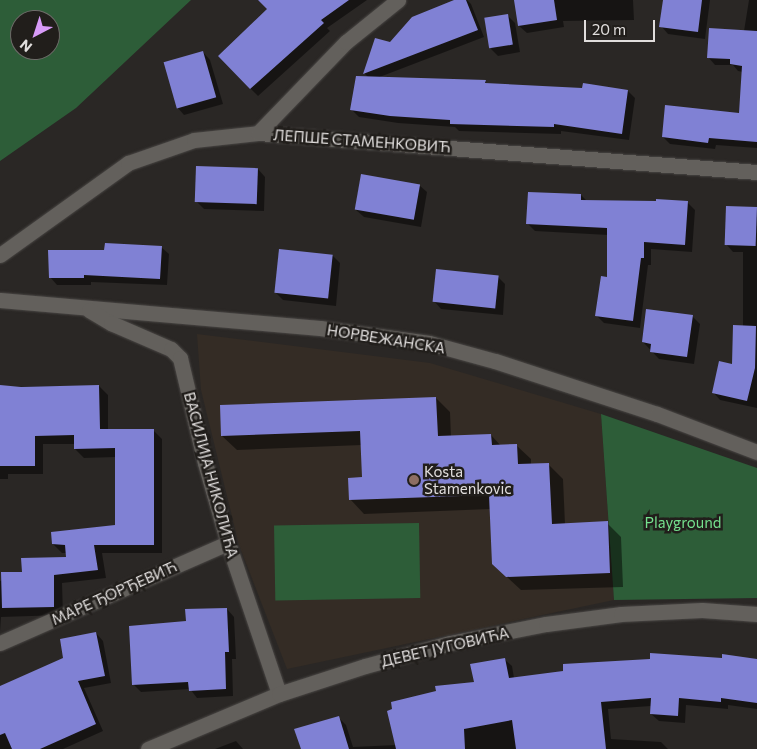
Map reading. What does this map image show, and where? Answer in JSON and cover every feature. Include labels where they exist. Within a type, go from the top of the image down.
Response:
[{"type":"street","points":[[258,133],[346,42],[398,0]]},
{"type":"street","name":"ЛЕПШЕ СТАМЕНКОВИЋ","points":[[0,255],[128,163],[194,140],[258,133],[757,172]]},
{"type":"street","name":"НОРВЕЖАНСКА","points":[[0,300],[320,328],[429,343],[495,361],[648,411],[757,452]]},
{"type":"street","name":"ВАСИЛИЈА НИКОЛИЋА","points":[[85,308],[110,323],[171,349],[180,358],[205,462],[228,543],[279,694]]},
{"type":"street","name":"МАРЕ ЂОРЂЕВИЋ","points":[[0,643],[228,543]]},
{"type":"street","name":"ДЕВЕТ ЈУГОВИЋА","points":[[148,749],[279,694],[384,661],[450,644],[546,624],[621,614],[702,610],[757,614]]},
{"type":"shaded area","name":"Kosta Stamenkovic","points":[[197,334],[430,363],[601,414],[614,600],[287,669],[239,545],[201,390]]},
{"type":"green space","points":[[0,0],[191,0],[76,108],[0,161]]},
{"type":"green space","name":"Playground","points":[[601,414],[757,468],[757,598],[614,600]]},
{"type":"green space","points":[[419,523],[420,598],[275,601],[274,526]]},
{"type":"building","points":[[258,0],[349,0],[321,20],[324,23],[250,89],[218,56],[267,9]]},
{"type":"building","points":[[454,0],[466,0],[478,30],[363,74],[375,38],[390,42],[412,17]]},
{"type":"building","points":[[514,0],[554,0],[557,20],[518,26]]},
{"type":"building","points":[[663,0],[702,0],[698,32],[659,27]]},
{"type":"building","points":[[508,14],[513,45],[489,48],[484,18]]},
{"type":"building","points":[[709,28],[757,31],[757,142],[709,138],[708,143],[662,137],[665,105],[739,113],[742,66],[730,64],[730,59],[707,58]]},
{"type":"building","points":[[203,51],[216,97],[177,108],[164,62]]},
{"type":"building","points":[[356,76],[486,80],[485,83],[582,88],[583,83],[628,90],[622,134],[554,124],[554,127],[450,124],[450,120],[390,116],[350,110]]},
{"type":"building","points":[[196,166],[258,168],[257,204],[195,202]]},
{"type":"building","points":[[361,174],[420,184],[414,220],[355,209]]},
{"type":"building","points":[[528,192],[581,194],[581,200],[656,201],[656,199],[688,201],[685,245],[644,242],[644,258],[641,258],[633,321],[595,316],[601,276],[607,277],[607,228],[526,224]]},
{"type":"building","points":[[726,206],[757,207],[756,246],[725,245]]},
{"type":"building","points":[[105,243],[162,246],[160,279],[84,275],[84,278],[49,278],[48,250],[104,250]]},
{"type":"building","points":[[279,249],[333,255],[328,298],[274,293]]},
{"type":"building","points":[[436,269],[499,276],[495,308],[433,302]]},
{"type":"building","points":[[646,309],[693,315],[687,357],[650,352],[651,344],[642,342]]},
{"type":"building","points":[[733,325],[756,326],[755,368],[747,401],[712,393],[719,361],[732,364]]},
{"type":"building","points":[[0,385],[21,387],[99,385],[100,429],[154,429],[154,545],[94,545],[98,570],[54,575],[54,607],[2,608],[1,572],[22,572],[21,558],[66,557],[65,545],[52,544],[51,532],[115,525],[115,448],[74,449],[74,435],[35,436],[35,466],[0,466]]},
{"type":"building","points":[[436,397],[438,436],[491,434],[492,445],[517,444],[518,464],[549,463],[552,524],[608,521],[610,573],[506,577],[492,564],[489,495],[349,500],[348,478],[362,477],[360,431],[221,436],[220,405]]},
{"type":"building","points":[[227,608],[229,652],[225,652],[226,689],[189,691],[188,682],[132,685],[129,626],[186,621],[185,609]]},
{"type":"building","points":[[96,632],[105,676],[78,681],[96,724],[40,749],[12,749],[5,733],[0,735],[0,686],[63,658],[60,639]]},
{"type":"building","points":[[650,653],[722,658],[722,654],[757,659],[757,703],[721,698],[721,702],[679,698],[678,716],[650,714],[651,698],[601,702],[606,749],[516,749],[512,720],[464,729],[465,749],[396,749],[387,711],[392,709],[391,702],[436,691],[435,686],[474,682],[470,664],[505,658],[509,678],[563,671],[563,664],[650,659]]},
{"type":"building","points":[[339,716],[349,749],[301,749],[294,729]]},
{"type":"place","name":"Kosta Stamenkovic","points":[[414,480]]}]
